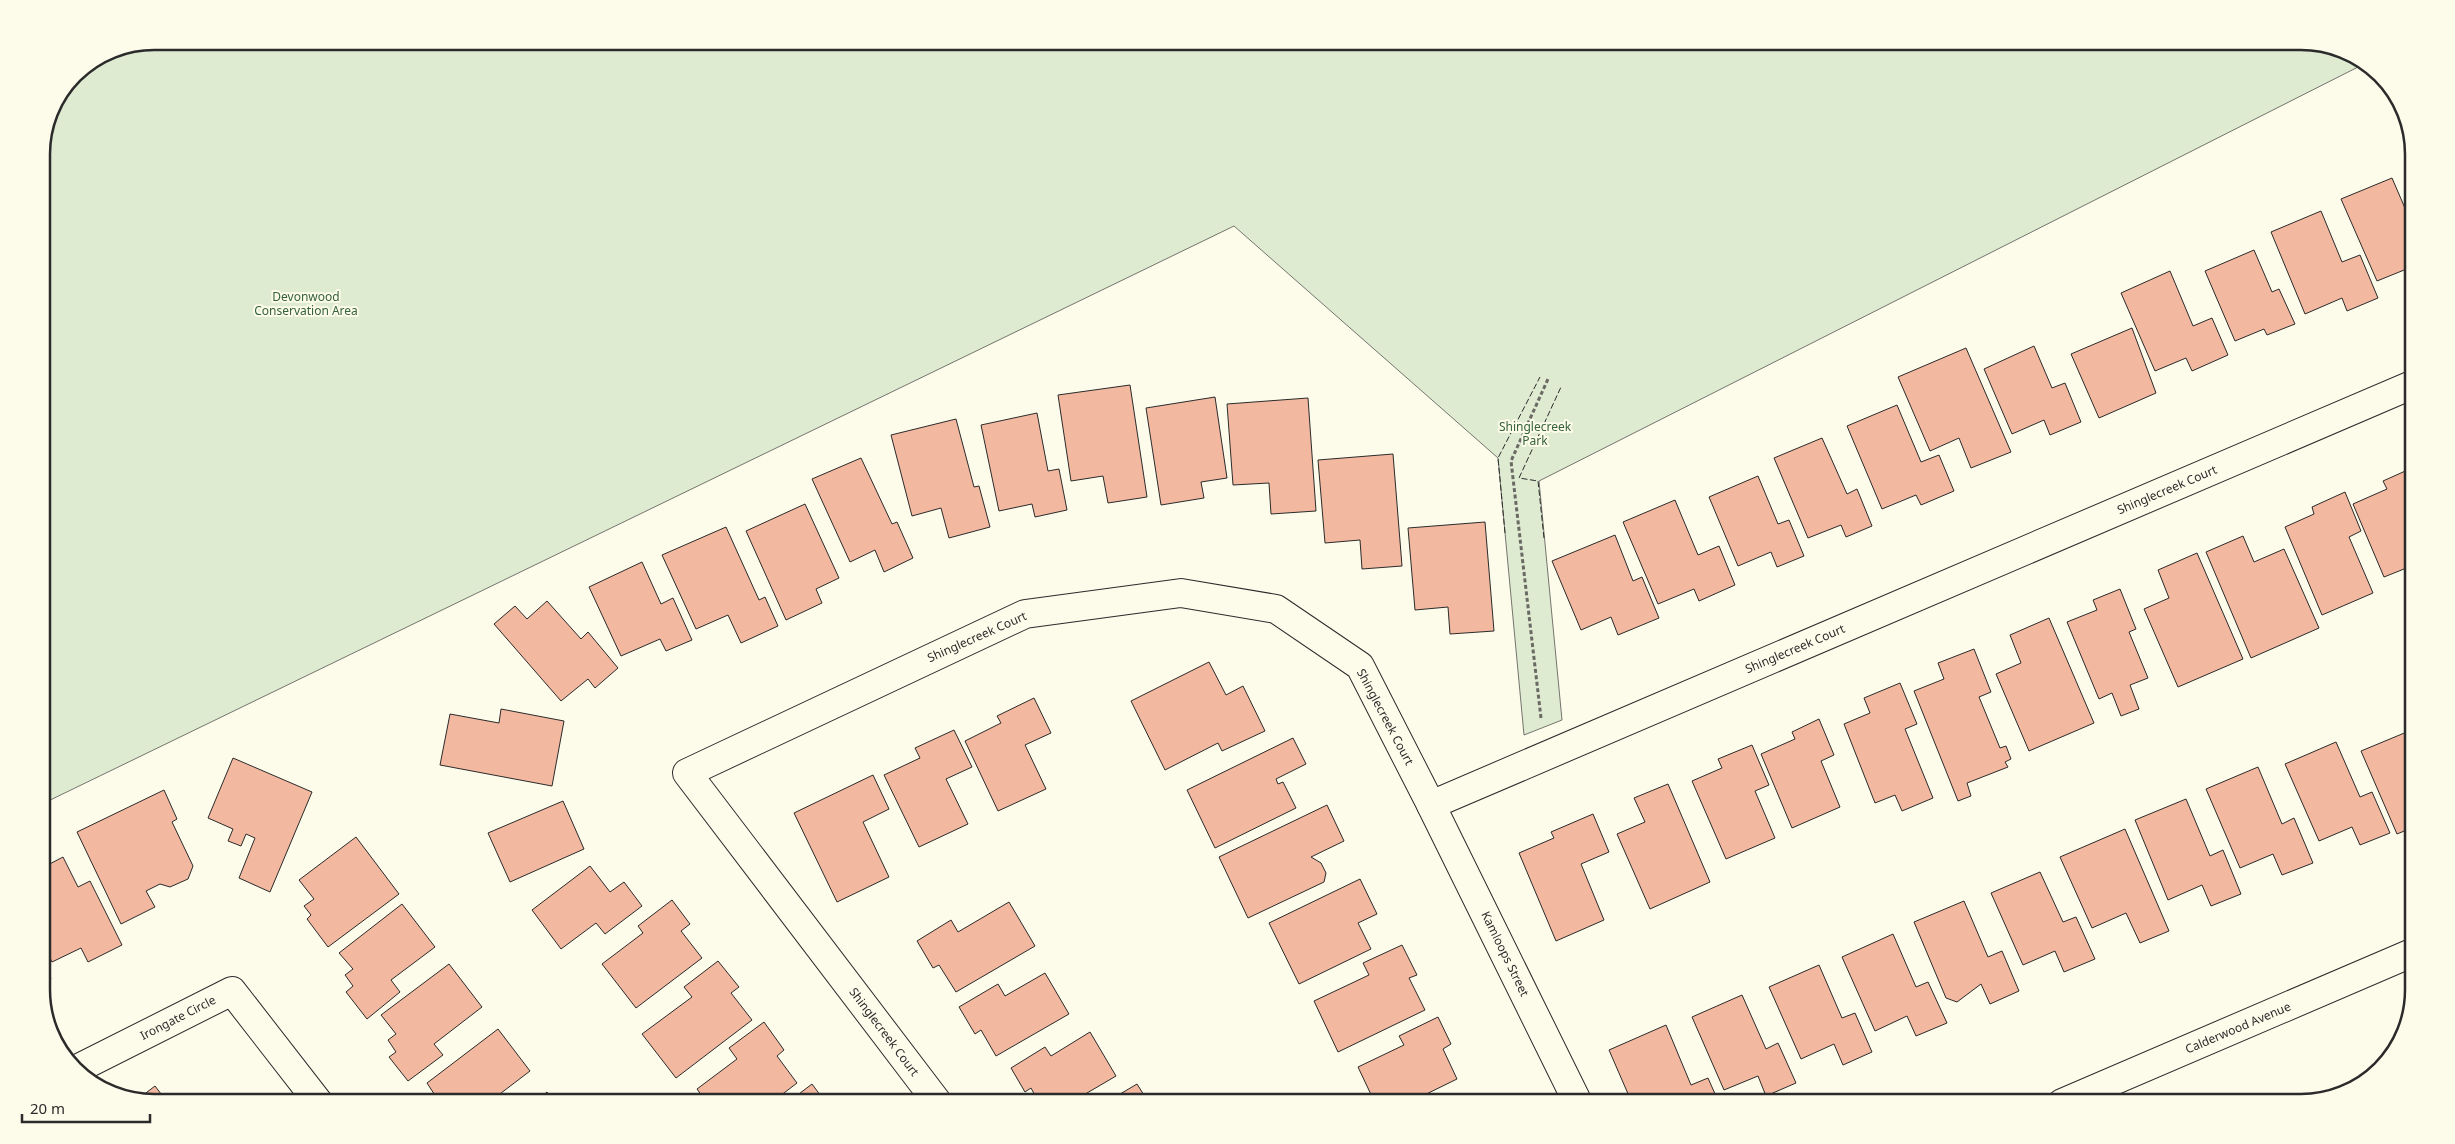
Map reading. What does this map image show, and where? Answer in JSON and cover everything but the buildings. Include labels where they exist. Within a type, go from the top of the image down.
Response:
[{"type":"street","name":"Shinglecreek Court","points":[[931,1094],[688,773],[1025,614],[1181,593],[1276,609],[1360,666],[1432,805],[2405,388]]},
{"type":"street","name":"Kamloops Street","points":[[1432,805],[1574,1094]]},
{"type":"street","name":"Calderwood Avenue","points":[[2083,1094],[2405,956]]},
{"type":"street","name":"Irongate Circle","points":[[84,1066],[232,991],[312,1094]]},
{"type":"path","points":[[1542,728],[1510,461],[1548,379]]},
{"type":"green space","name":"Devonwood Conservation Area","points":[[154,50],[2301,50],[2321,52],[2341,58],[2358,67],[1539,481],[1562,720],[1524,735],[1498,458],[1234,226],[50,800],[50,148],[54,127],[64,102],[86,76],[114,58],[141,51]]},
{"type":"fence","points":[[1505,533],[1498,458],[1540,377]]},
{"type":"fence","points":[[1544,538],[1538,481],[1519,478],[1561,387]]},
{"type":"park label","name":"Shinglecreek Park","points":[[1535,434]]}]
